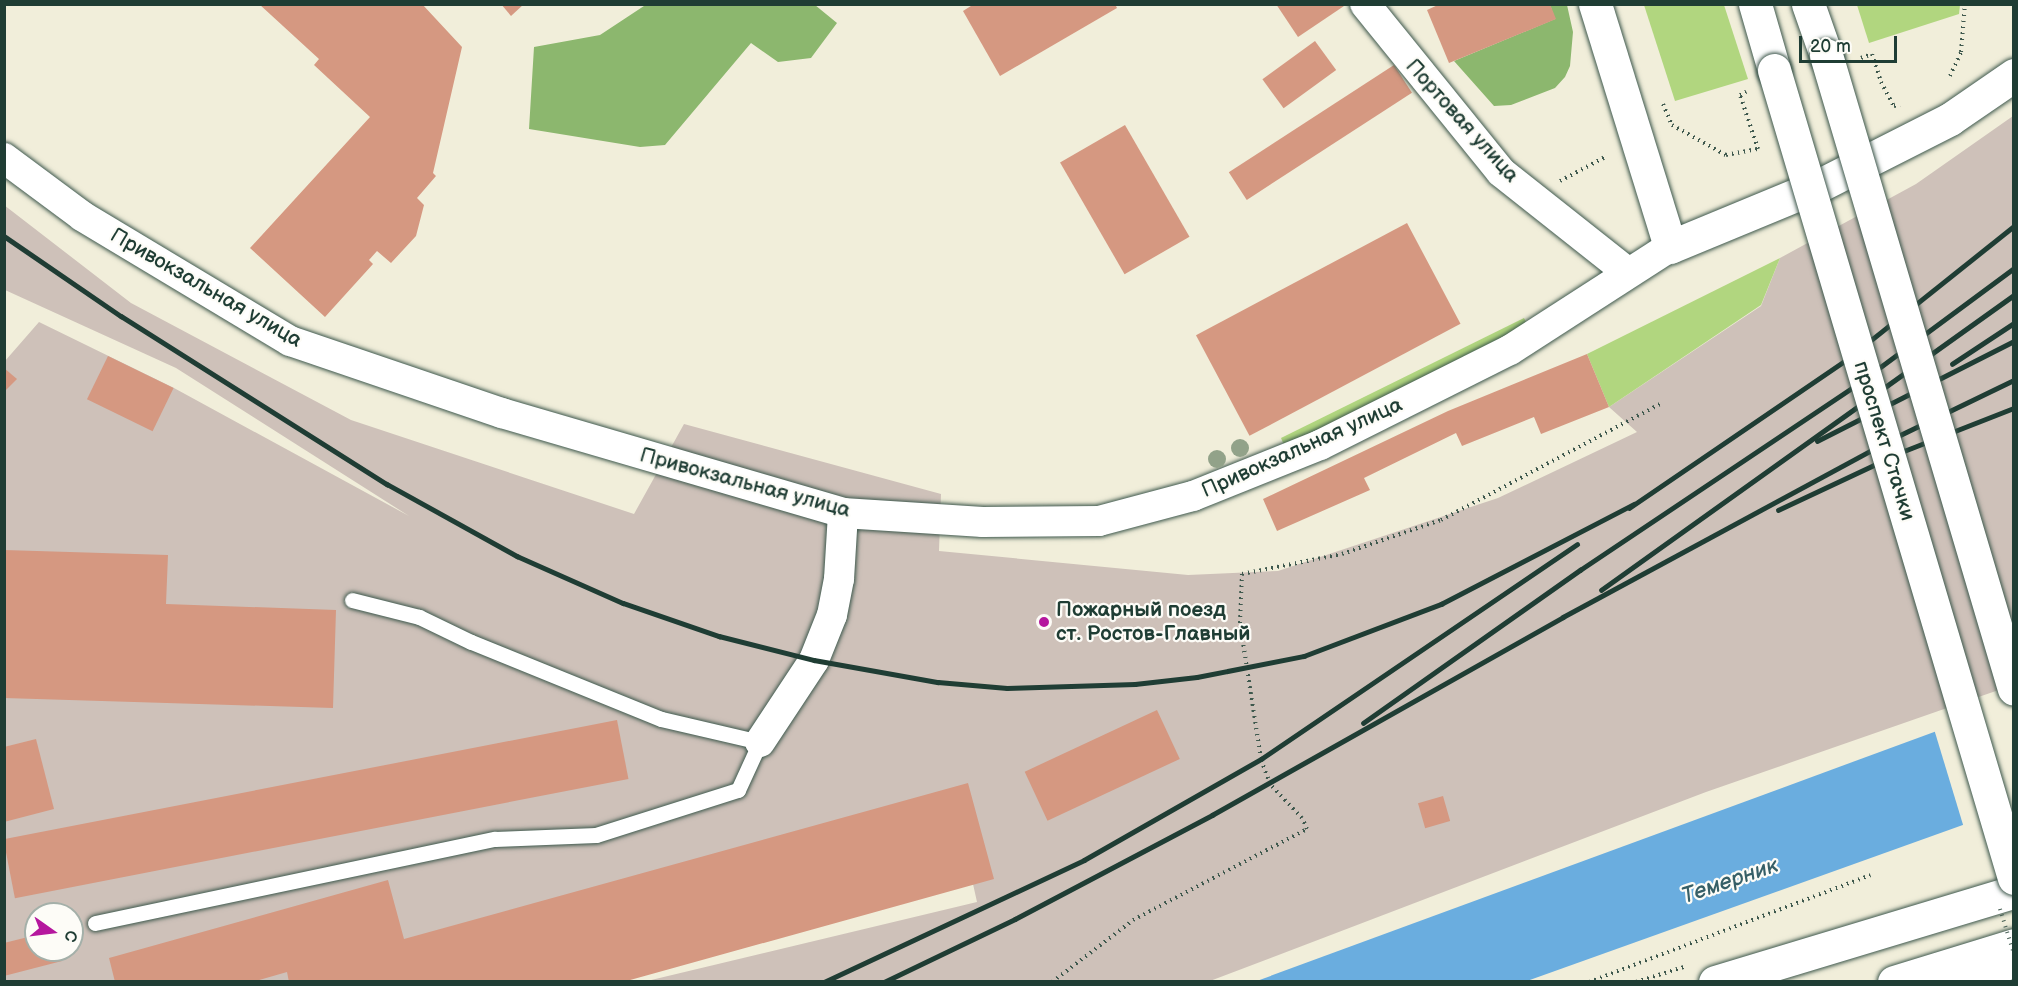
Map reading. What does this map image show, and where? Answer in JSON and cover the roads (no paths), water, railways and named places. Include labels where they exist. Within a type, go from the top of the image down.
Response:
[{"type":"main road","points":[[1595,4],[1670,247],[1830,180],[1950,119],[2013,75]]},
{"type":"main road","name":"проспект Стачки","points":[[1755,4],[2013,878]]},
{"type":"main road","points":[[1808,4],[1826,55],[2013,689]]},
{"type":"main road","points":[[1949,912],[1967,890],[2013,869]]},
{"type":"main road","points":[[1715,981],[2013,892]]},
{"type":"main road","points":[[1743,981],[2013,901]]},
{"type":"main road","points":[[1894,981],[2013,945]]},
{"type":"main road","points":[[1947,981],[2013,961]]},
{"type":"street","name":"Портовая улица","points":[[1365,4],[1501,172],[1627,272]]},
{"type":"street","name":"Привокзальная улица","points":[[4,158],[82,216],[290,340],[502,413],[843,513],[982,522],[1099,520],[1192,496],[1320,445],[1510,350],[1627,272],[1670,247]]},
{"type":"street","points":[[760,742],[814,660],[832,615],[840,579],[843,513]]},
{"type":"lane","points":[[95,923],[495,839],[596,835],[738,790],[760,742],[661,718],[471,642],[419,616],[352,600]]},
{"type":"water","name":"Темерник","points":[[2013,703],[2013,807],[1527,981],[1254,982]]},
{"type":"railway","points":[[1629,508],[1846,360],[2014,226]]},
{"type":"railway","points":[[4,236],[121,316],[387,484],[517,556],[623,603],[719,636],[814,660],[938,682],[1007,688],[1135,684],[1197,677],[1304,656],[1441,604],[1634,504]]},
{"type":"railway","points":[[1363,723],[1580,570],[1852,388],[2014,268]]},
{"type":"railway","points":[[1601,590],[2014,295]]},
{"type":"railway","points":[[1952,364],[2014,323]]},
{"type":"railway","points":[[1817,441],[2014,341]]},
{"type":"railway","points":[[884,982],[1015,919],[1212,815],[1563,617],[1896,437],[2014,380]]},
{"type":"railway","points":[[1778,510],[1904,451],[2014,408]]},
{"type":"railway","points":[[824,982],[1084,860],[1261,759],[1577,544]]},
{"type":"place","name":"Пожарный поезд ст. Ростов-Главный","points":[[1044,622]]}]
